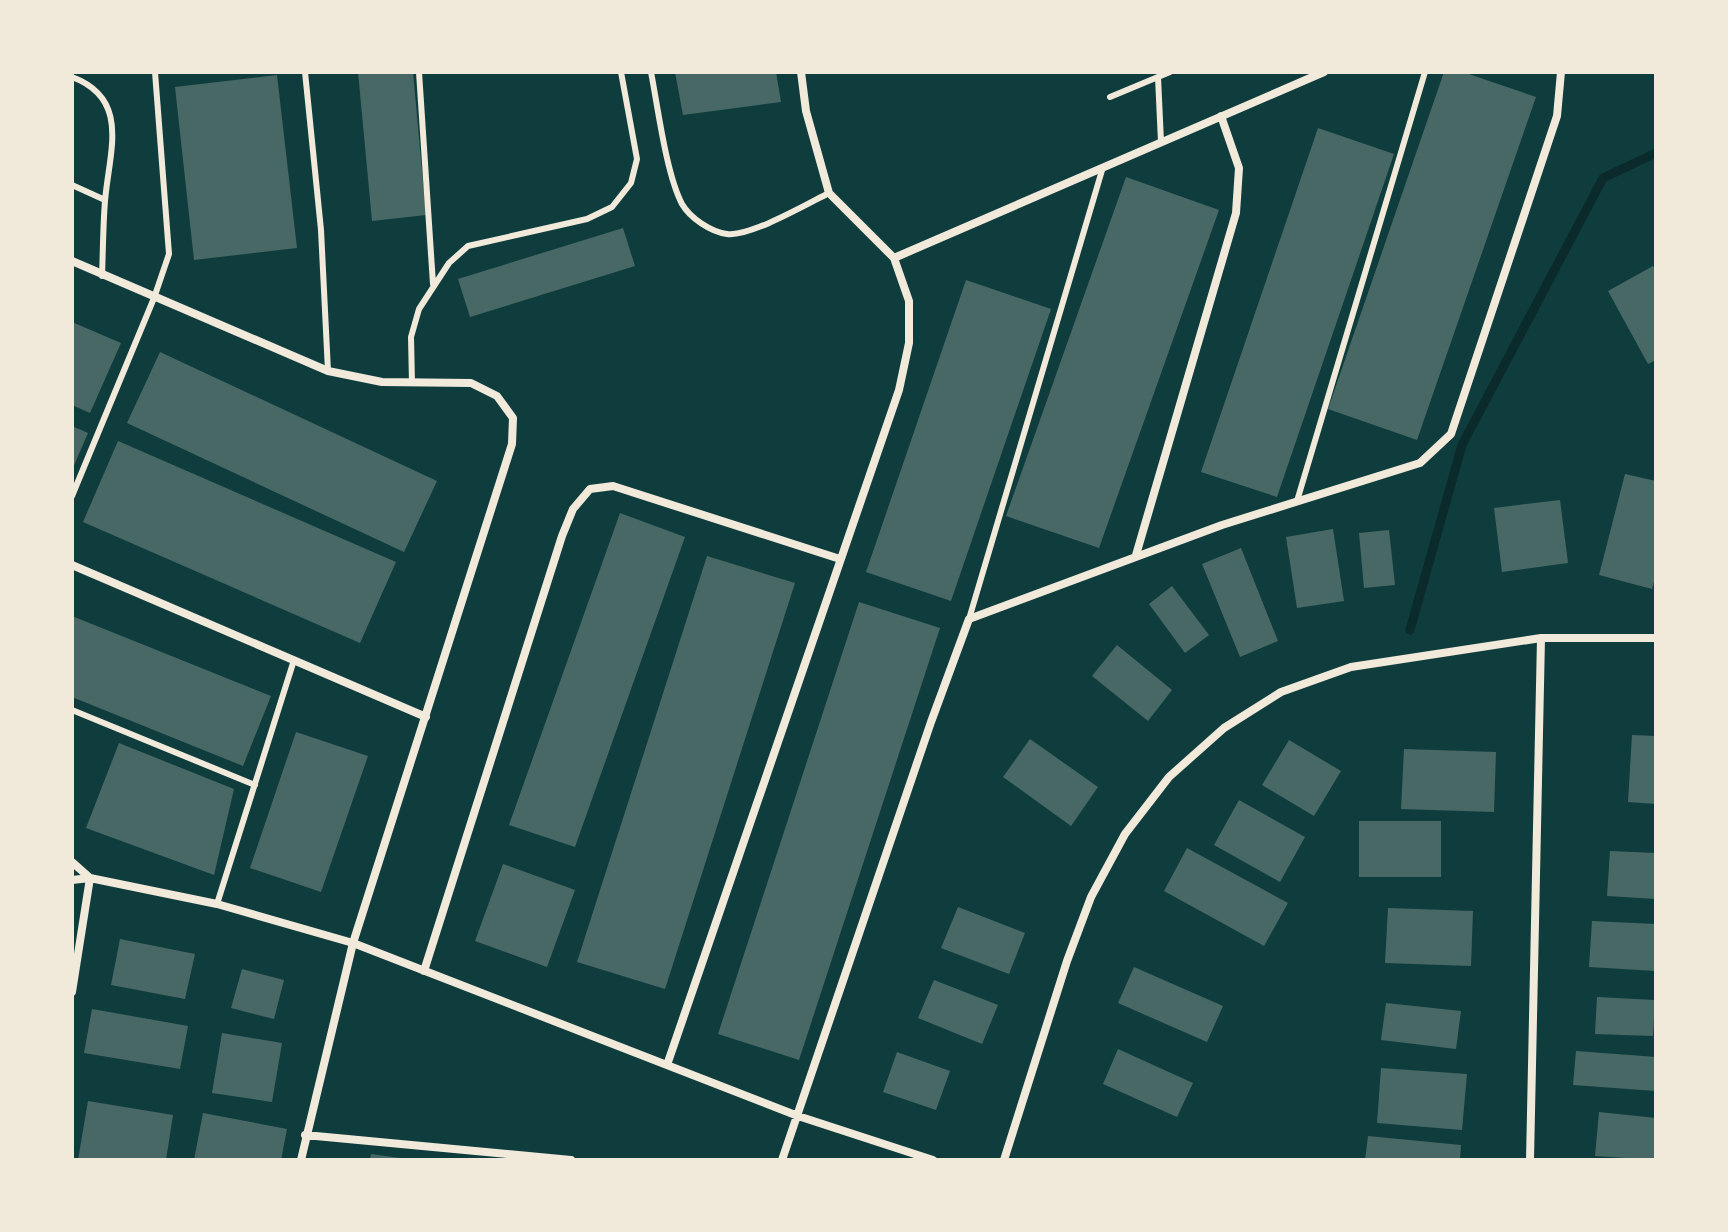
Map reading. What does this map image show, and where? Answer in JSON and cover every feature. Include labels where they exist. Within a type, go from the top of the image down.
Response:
[{"type":"street","points":[[667,1065],[899,390],[909,343],[909,301],[894,258],[829,193],[806,111],[801,72]]},
{"type":"street","points":[[894,258],[1324,72]]},
{"type":"street","points":[[782,1160],[969,619],[1136,555],[1420,463],[1451,434],[1557,116],[1561,72]]},
{"type":"street","points":[[1136,555],[1236,213],[1239,168],[1221,116]]},
{"type":"street","points":[[72,261],[328,371],[382,382],[471,383],[497,396],[513,418],[512,444],[353,943],[301,1160]]},
{"type":"street","points":[[424,971],[562,536],[573,509],[590,489],[613,486],[840,559]]},
{"type":"street","points":[[72,565],[426,717]]},
{"type":"street","points":[[1004,1160],[1067,961],[1091,897],[1125,834],[1169,777],[1224,728],[1281,692],[1351,667],[1541,638],[1656,638]]},
{"type":"street","points":[[1530,1160],[1541,638]]},
{"type":"street","points":[[72,862],[90,878]]},
{"type":"street","points":[[72,880],[90,878],[217,904],[353,943],[798,1116],[933,1160]]},
{"type":"street","points":[[72,992],[90,878]]},
{"type":"street","points":[[305,1135],[571,1160]]},
{"type":"lane","points":[[72,496],[154,298],[169,254],[155,72]]},
{"type":"lane","points":[[305,72],[321,230],[328,371]]},
{"type":"lane","points":[[419,72],[433,285]]},
{"type":"lane","points":[[412,383],[411,337],[419,309],[449,263],[468,246],[587,219],[612,207],[631,183],[637,159],[621,72]]},
{"type":"lane","points":[[651,72],[672,174],[683,206],[703,225],[728,234],[756,228],[829,193]]},
{"type":"lane","points":[[1110,97],[1170,72]]},
{"type":"lane","points":[[1297,501],[1425,72]]},
{"type":"lane","points":[[72,77],[87,82],[100,92],[114,130],[105,200],[102,276]]},
{"type":"lane","points":[[1158,77],[1161,142]]},
{"type":"lane","points":[[969,619],[1103,167]]},
{"type":"lane","points":[[72,185],[105,200]]},
{"type":"lane","points":[[217,904],[294,660]]},
{"type":"lane","points":[[72,710],[255,785]]},
{"type":"building","points":[[358,72],[413,72],[426,215],[372,221]]},
{"type":"building","points":[[675,72],[776,72],[781,102],[683,115]]},
{"type":"building","points":[[1444,72],[1463,72],[1536,97],[1417,440],[1328,409]]},
{"type":"building","points":[[277,75],[297,248],[194,260],[175,87]]},
{"type":"building","points":[[1318,128],[1394,154],[1277,497],[1201,472]]},
{"type":"building","points":[[1126,177],[1219,210],[1099,548],[1006,516]]},
{"type":"building","points":[[623,228],[635,266],[470,317],[458,279]]},
{"type":"building","points":[[1653,266],[1656,271],[1656,360],[1648,364],[1608,291]]},
{"type":"building","points":[[966,280],[1051,309],[951,601],[866,572]]},
{"type":"building","points":[[72,322],[121,343],[90,413],[72,405]]},
{"type":"building","points":[[160,352],[437,481],[404,552],[127,423]]},
{"type":"building","points":[[72,426],[88,433],[72,470]]},
{"type":"building","points":[[118,441],[396,562],[360,643],[83,522]]},
{"type":"building","points":[[1625,474],[1656,481],[1656,575],[1652,589],[1599,575]]},
{"type":"building","points":[[1560,500],[1568,563],[1502,572],[1494,508]]},
{"type":"building","points":[[620,513],[685,537],[575,847],[509,825]]},
{"type":"building","points":[[1333,529],[1344,601],[1297,608],[1286,537]]},
{"type":"building","points":[[1389,530],[1395,585],[1364,588],[1359,533]]},
{"type":"building","points":[[1241,548],[1278,641],[1240,657],[1202,564]]},
{"type":"building","points":[[707,556],[795,583],[665,989],[577,962]]},
{"type":"building","points":[[1172,586],[1209,635],[1185,653],[1149,604]]},
{"type":"building","points":[[859,602],[940,628],[799,1060],[718,1034]]},
{"type":"building","points":[[72,616],[271,696],[243,766],[72,697]]},
{"type":"building","points":[[1117,645],[1172,690],[1148,721],[1092,676]]},
{"type":"building","points":[[296,732],[368,756],[321,892],[250,868]]},
{"type":"building","points":[[1632,735],[1656,736],[1656,804],[1628,802]]},
{"type":"building","points":[[1030,739],[1098,787],[1071,826],[1003,777]]},
{"type":"building","points":[[1289,740],[1341,771],[1314,816],[1262,785]]},
{"type":"building","points":[[119,743],[234,789],[214,875],[86,828]]},
{"type":"building","points":[[1404,749],[1496,752],[1494,812],[1401,809]]},
{"type":"building","points":[[1239,800],[1305,837],[1280,882],[1214,845]]},
{"type":"building","points":[[1359,821],[1441,821],[1441,877],[1359,877]]},
{"type":"building","points":[[1187,848],[1288,903],[1264,946],[1164,891]]},
{"type":"building","points":[[1610,851],[1656,853],[1656,899],[1607,896]]},
{"type":"building","points":[[503,864],[575,890],[547,967],[475,941]]},
{"type":"building","points":[[958,907],[1025,933],[1009,974],[941,948]]},
{"type":"building","points":[[1388,908],[1473,911],[1471,966],[1385,963]]},
{"type":"building","points":[[1592,921],[1656,924],[1656,971],[1589,967]]},
{"type":"building","points":[[120,939],[195,954],[185,999],[111,985]]},
{"type":"building","points":[[1134,967],[1223,1006],[1207,1042],[1118,1003]]},
{"type":"building","points":[[242,969],[284,980],[274,1019],[231,1008]]},
{"type":"building","points":[[934,980],[998,1005],[982,1044],[918,1018]]},
{"type":"building","points":[[1597,997],[1655,1000],[1653,1036],[1595,1034]]},
{"type":"building","points":[[1386,1003],[1461,1011],[1456,1049],[1381,1040]]},
{"type":"building","points":[[92,1009],[188,1026],[180,1069],[84,1053]]},
{"type":"building","points":[[222,1033],[282,1043],[272,1102],[212,1093]]},
{"type":"building","points":[[1118,1049],[1193,1083],[1177,1117],[1103,1084]]},
{"type":"building","points":[[1576,1051],[1656,1057],[1656,1091],[1573,1085]]},
{"type":"building","points":[[897,1052],[950,1071],[936,1110],[883,1092]]},
{"type":"building","points":[[1381,1068],[1467,1074],[1462,1130],[1377,1123]]},
{"type":"building","points":[[88,1101],[173,1115],[166,1160],[78,1160]]},
{"type":"building","points":[[1599,1112],[1656,1118],[1656,1160],[1595,1156]]},
{"type":"building","points":[[203,1113],[287,1129],[281,1160],[194,1160]]},
{"type":"building","points":[[1368,1136],[1461,1145],[1460,1160],[1365,1160]]},
{"type":"building","points":[[371,1154],[400,1158],[400,1160],[370,1160]]},
{"type":"waterway","points":[[1410,630],[1462,445],[1603,178],[1656,153]]}]
